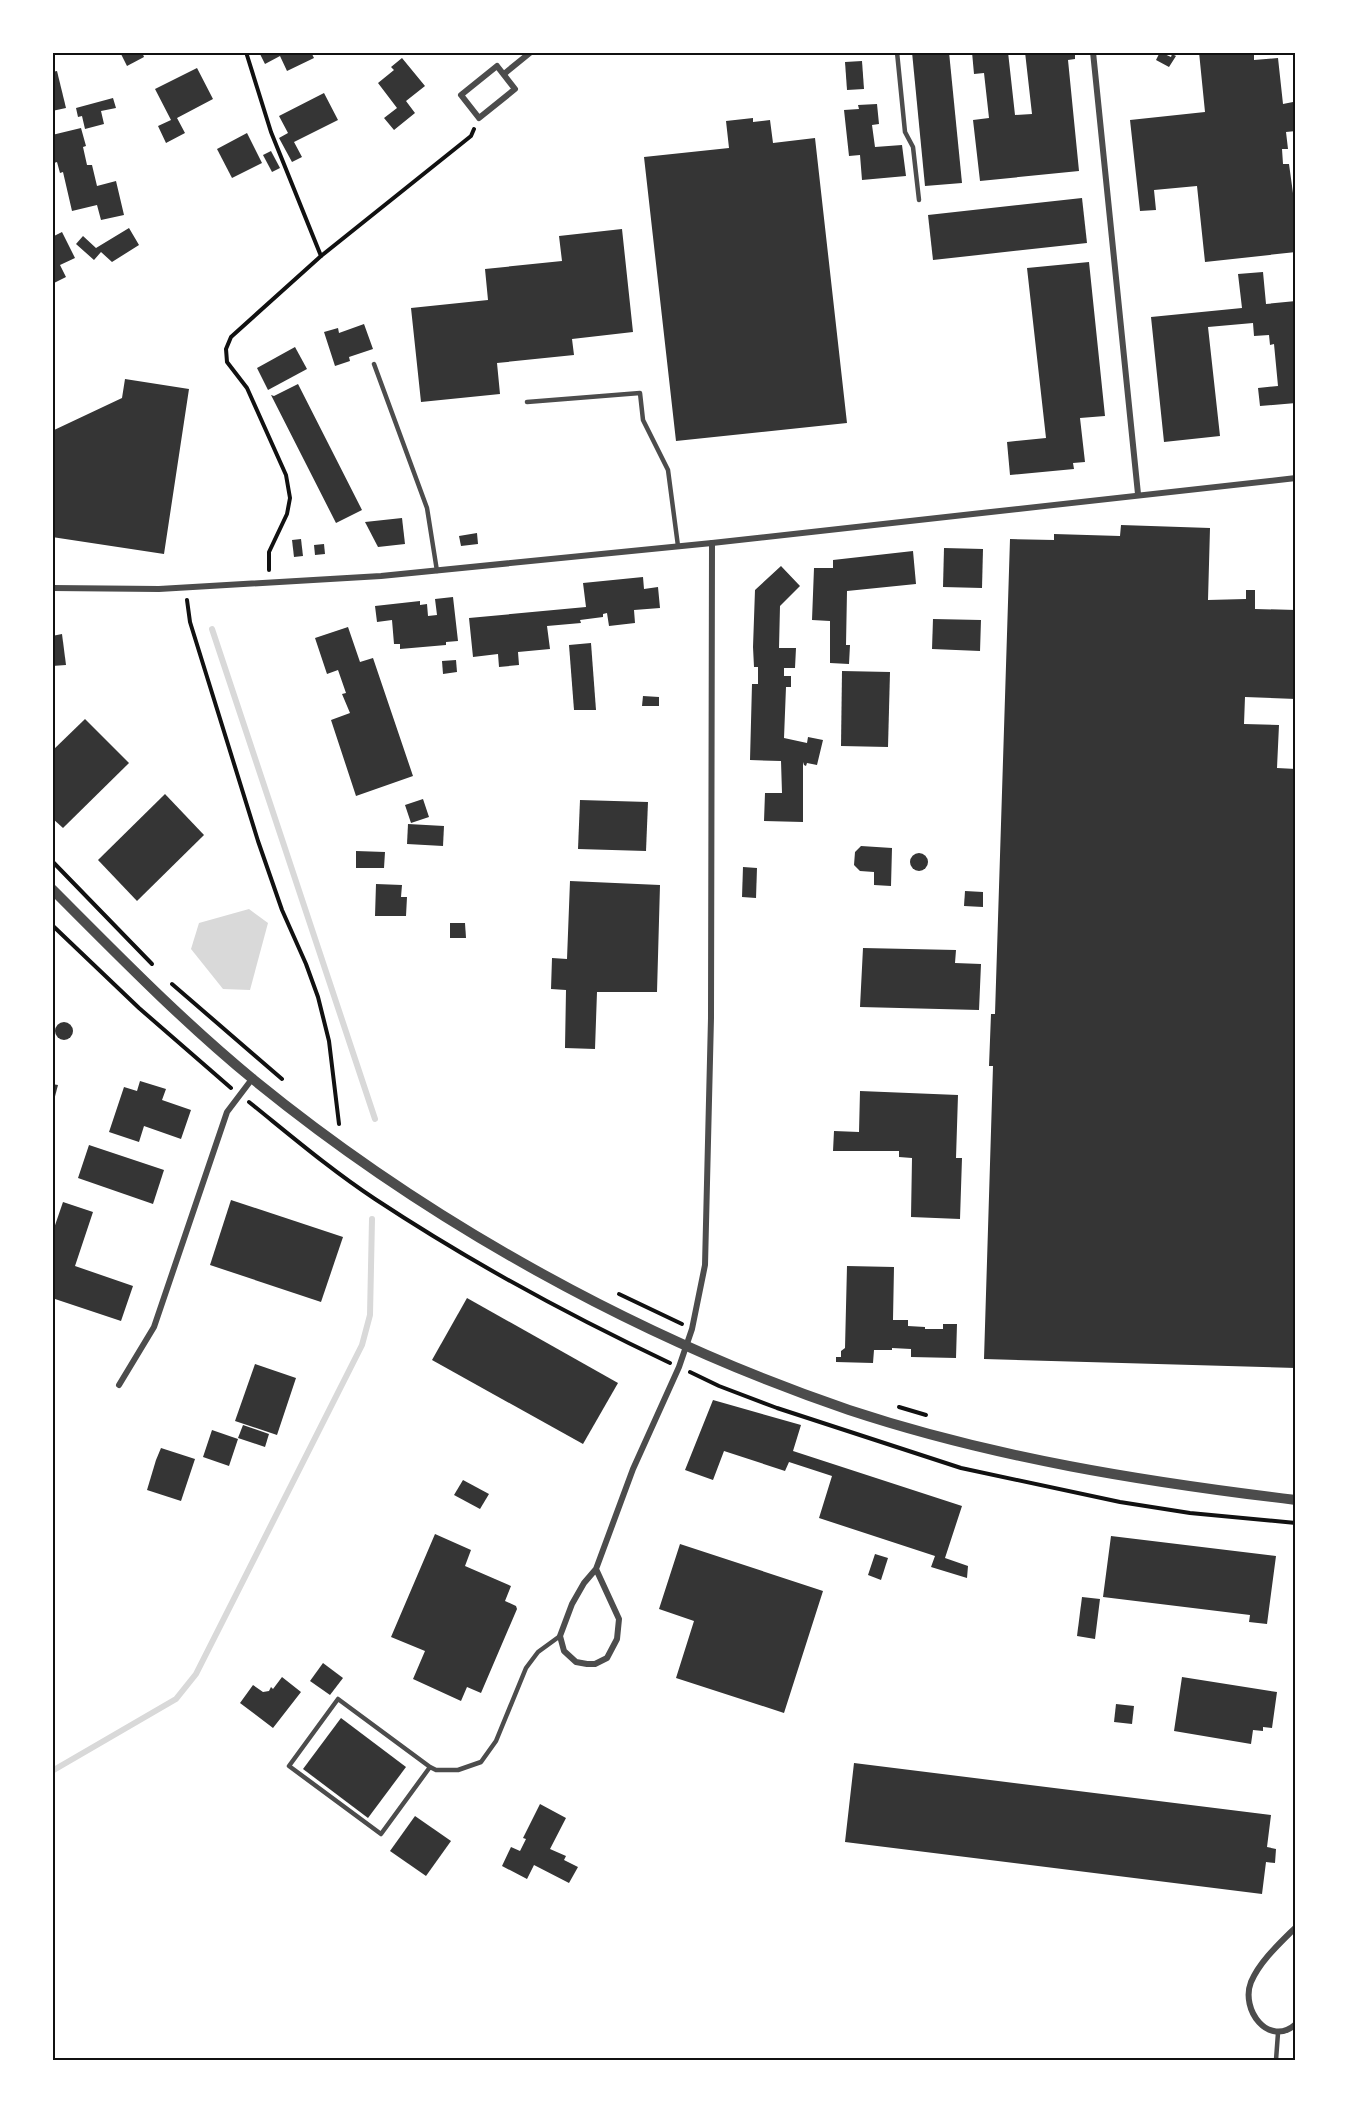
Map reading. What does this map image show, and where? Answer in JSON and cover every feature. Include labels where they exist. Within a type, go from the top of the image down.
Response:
[{"type":"street","points":[[504,74],[531,52]]},
{"type":"street","points":[[1093,52],[1138,494]]},
{"type":"street","points":[[497,66],[504,74],[515,89],[479,118],[460,95],[497,66]]},
{"type":"street","points":[[52,588],[186,588],[437,571],[1296,478]]},
{"type":"street","points":[[596,1569],[619,1619],[617,1639],[607,1658],[596,1664],[576,1662],[564,1651],[560,1636],[572,1604],[584,1583],[596,1569],[633,1469],[679,1367],[692,1329],[705,1265],[711,1018],[712,543]]},
{"type":"street","points":[[52,889],[152,990],[252,1079],[315,1127],[422,1202],[543,1274],[686,1347],[850,1410],[971,1444],[1067,1467],[1185,1487],[1296,1500]]},
{"type":"street","points":[[119,1385],[154,1327],[227,1112],[252,1079]]},
{"type":"street","points":[[1296,1927],[1273,1950],[1251,1982],[1250,1989],[1250,2011],[1264,2027],[1278,2033],[1296,2024]]},
{"type":"lane","points":[[897,52],[905,132],[913,147],[919,200]]},
{"type":"lane","points":[[374,364],[427,508],[437,571]]},
{"type":"lane","points":[[527,402],[640,393],[643,420],[668,470],[678,546]]},
{"type":"lane","points":[[430,1767],[381,1834],[289,1766],[338,1699],[436,1770],[458,1770],[481,1762],[496,1741],[526,1668],[538,1652],[560,1636]]},
{"type":"lane","points":[[1276,2061],[1278,2033]]},
{"type":"path","points":[[246,52],[271,132],[321,256]]},
{"type":"path","points":[[270,584],[269,552],[288,514],[290,498],[286,475],[247,388],[227,362],[226,349],[231,337],[321,256],[471,136],[479,118]]},
{"type":"path","points":[[186,588],[190,622],[255,830],[282,910],[318,997],[329,1041],[339,1124]]},
{"type":"path","points":[[52,861],[154,966]]},
{"type":"path","points":[[52,925],[156,1023],[239,1095],[349,1180],[419,1226],[553,1305],[679,1367],[719,1386],[777,1408],[961,1468],[1120,1502],[1190,1513],[1296,1523]]},
{"type":"path","points":[[171,982],[290,1086]]},
{"type":"path","points":[[331,1119],[348,1131]]},
{"type":"path","points":[[609,1290],[692,1329]]},
{"type":"path","points":[[897,1407],[930,1416]]},
{"type":"shaded area","points":[[249,909],[268,923],[250,990],[223,989],[191,949],[199,923]]},
{"type":"building","points":[[120,52],[142,52],[144,57],[127,66]]},
{"type":"building","points":[[259,52],[311,52],[314,58],[287,71],[280,56],[265,64]]},
{"type":"building","points":[[912,52],[949,52],[962,183],[925,186]]},
{"type":"building","points":[[972,52],[982,54],[1008,52],[1015,115],[1032,114],[1025,52],[1075,52],[1075,59],[1068,60],[1079,171],[980,181],[973,120],[989,118],[984,73],[974,74]]},
{"type":"building","points":[[1160,52],[1171,57],[1172,54],[1176,56],[1169,67],[1156,60]]},
{"type":"building","points":[[1199,52],[1254,52],[1254,60],[1278,58],[1283,104],[1293,102],[1296,121],[1296,131],[1286,132],[1288,149],[1282,149],[1283,164],[1289,164],[1296,215],[1296,252],[1205,262],[1197,186],[1154,190],[1156,210],[1140,211],[1130,120],[1205,112]]},
{"type":"building","points":[[402,58],[425,86],[406,101],[415,113],[394,130],[384,118],[397,108],[378,83],[394,70],[391,67]]},
{"type":"building","points":[[862,61],[864,89],[847,90],[845,62]]},
{"type":"building","points":[[197,68],[213,99],[177,118],[185,133],[166,143],[158,126],[171,120],[155,89]]},
{"type":"building","points":[[57,71],[66,108],[52,111],[52,72]]},
{"type":"building","points":[[324,93],[338,120],[294,142],[302,157],[292,162],[279,138],[288,133],[279,116]]},
{"type":"building","points":[[113,98],[116,108],[101,111],[104,124],[85,129],[82,116],[78,117],[76,108]]},
{"type":"building","points":[[877,104],[879,124],[872,125],[875,147],[902,145],[906,176],[862,180],[860,155],[849,156],[844,110],[859,109],[858,105]]},
{"type":"building","points":[[753,118],[753,122],[770,120],[773,143],[815,138],[847,423],[676,441],[644,157],[729,148],[726,121]]},
{"type":"building","points":[[81,128],[86,146],[83,147],[87,165],[92,165],[97,186],[116,181],[124,215],[101,220],[97,205],[72,211],[63,172],[60,173],[57,162],[54,163],[52,135]]},
{"type":"building","points":[[247,133],[262,163],[232,178],[217,149]]},
{"type":"building","points":[[271,151],[280,168],[272,172],[263,155]]},
{"type":"building","points":[[1082,198],[1087,243],[933,260],[928,215]]},
{"type":"building","points":[[129,228],[139,245],[112,262],[101,252],[94,260],[76,244],[83,236],[96,248]]},
{"type":"building","points":[[622,229],[633,332],[572,339],[574,355],[497,363],[500,394],[421,402],[411,308],[488,300],[485,269],[562,261],[559,236]]},
{"type":"building","points":[[62,232],[75,258],[60,265],[66,277],[52,284],[52,237]]},
{"type":"building","points":[[1089,262],[1105,416],[1080,418],[1085,462],[1073,463],[1074,469],[1010,475],[1007,442],[1046,438],[1027,268]]},
{"type":"building","points":[[1263,272],[1266,304],[1296,301],[1296,403],[1260,406],[1258,388],[1278,386],[1274,344],[1270,345],[1269,335],[1254,336],[1253,323],[1208,327],[1220,436],[1164,442],[1151,317],[1242,308],[1238,274]]},
{"type":"building","points":[[364,324],[373,349],[349,357],[350,361],[335,366],[324,332],[338,328],[339,333]]},
{"type":"building","points":[[295,347],[307,369],[268,390],[257,368]]},
{"type":"building","points":[[125,379],[189,389],[164,554],[52,537],[52,431],[122,398]]},
{"type":"building","points":[[298,384],[362,510],[336,523],[271,395],[274,396]]},
{"type":"building","points":[[402,518],[405,544],[378,547],[365,522]]},
{"type":"building","points":[[1121,525],[1210,528],[1208,600],[1246,599],[1246,590],[1255,590],[1255,609],[1296,610],[1296,699],[1245,697],[1244,724],[1279,725],[1277,768],[1296,769],[1296,1368],[984,1359],[993,1066],[989,1066],[991,1014],[995,1014],[1010,539],[1054,540],[1054,534],[1120,536]]},
{"type":"building","points":[[477,533],[478,544],[461,546],[459,536]]},
{"type":"building","points":[[301,539],[303,556],[294,557],[292,540]]},
{"type":"building","points":[[324,544],[325,554],[315,555],[314,545]]},
{"type":"building","points":[[944,548],[983,549],[982,588],[943,587]]},
{"type":"building","points":[[913,551],[916,584],[847,591],[846,645],[850,645],[849,664],[830,663],[830,621],[812,620],[814,568],[833,568],[833,560]]},
{"type":"building","points":[[781,566],[800,586],[780,606],[779,648],[796,648],[795,668],[784,668],[784,676],[791,676],[791,687],[786,687],[784,738],[807,743],[808,737],[823,740],[817,765],[807,763],[806,766],[803,762],[803,822],[764,821],[765,793],[782,793],[781,761],[750,760],[752,684],[758,684],[758,667],[754,667],[753,647],[755,590]]},
{"type":"building","points":[[643,577],[644,589],[658,587],[660,608],[634,610],[635,623],[609,626],[607,613],[603,614],[603,617],[580,620],[581,623],[547,626],[550,649],[518,652],[519,665],[499,667],[498,654],[473,657],[469,618],[586,607],[583,583]]},
{"type":"building","points":[[453,597],[458,641],[446,642],[446,645],[400,649],[400,644],[394,644],[392,620],[377,622],[375,606],[420,601],[420,605],[427,604],[428,616],[437,615],[435,599]]},
{"type":"building","points":[[933,619],[981,620],[980,651],[932,649]]},
{"type":"building","points":[[348,627],[360,662],[373,658],[413,776],[356,796],[331,720],[350,713],[342,694],[346,693],[338,670],[327,674],[315,638]]},
{"type":"building","points":[[62,634],[66,665],[52,666],[52,636]]},
{"type":"building","points":[[591,643],[596,710],[574,710],[569,645]]},
{"type":"building","points":[[456,660],[457,672],[443,674],[442,661]]},
{"type":"building","points":[[842,671],[890,672],[888,747],[841,746]]},
{"type":"building","points":[[643,696],[659,697],[659,706],[642,706]]},
{"type":"building","points":[[85,719],[129,763],[63,828],[52,818],[52,751]]},
{"type":"building","points":[[165,794],[204,835],[137,901],[98,860]]},
{"type":"building","points":[[423,799],[429,817],[411,823],[405,805]]},
{"type":"building","points":[[580,800],[648,802],[646,851],[578,849]]},
{"type":"building","points":[[408,824],[444,826],[443,846],[407,844]]},
{"type":"building","points":[[861,846],[892,848],[891,886],[874,885],[874,872],[860,871],[854,865],[855,852]]},
{"type":"building","points":[[356,851],[385,852],[384,868],[356,868]]},
{"type":"building","points":[[919,853],[925,856],[928,862],[925,868],[919,871],[913,868],[910,862],[913,856]]},
{"type":"building","points":[[743,867],[757,868],[756,898],[742,897]]},
{"type":"building","points":[[570,881],[660,885],[657,992],[597,992],[595,1049],[565,1048],[566,990],[551,989],[552,958],[567,959]]},
{"type":"building","points":[[376,884],[402,885],[401,897],[407,897],[406,916],[375,916]]},
{"type":"building","points":[[965,891],[983,892],[983,907],[964,906]]},
{"type":"building","points":[[450,923],[465,923],[466,938],[450,938]]},
{"type":"building","points":[[863,948],[956,950],[955,963],[981,964],[979,1010],[860,1007]]},
{"type":"building","points":[[64,1022],[70,1025],[73,1031],[70,1037],[64,1040],[58,1037],[55,1031],[58,1025]]},
{"type":"building","points":[[140,1081],[166,1089],[162,1100],[191,1110],[181,1139],[144,1126],[139,1142],[109,1132],[124,1087],[137,1091]]},
{"type":"building","points":[[52,1084],[58,1085],[53,1104],[52,1104]]},
{"type":"building","points":[[860,1091],[958,1095],[956,1158],[962,1158],[960,1219],[911,1217],[912,1158],[899,1157],[899,1151],[833,1151],[834,1131],[859,1132]]},
{"type":"building","points":[[89,1145],[164,1170],[153,1204],[78,1178]]},
{"type":"building","points":[[231,1200],[343,1237],[321,1302],[210,1265]]},
{"type":"building","points":[[63,1202],[93,1212],[75,1266],[133,1286],[121,1321],[52,1298],[52,1234]]},
{"type":"building","points":[[847,1266],[894,1267],[893,1320],[908,1320],[908,1326],[925,1327],[925,1329],[943,1329],[943,1324],[957,1324],[956,1358],[911,1357],[911,1349],[892,1348],[892,1350],[874,1350],[873,1363],[836,1362],[836,1357],[841,1357],[841,1351],[845,1348]]},
{"type":"building","points":[[467,1298],[618,1383],[583,1444],[432,1360]]},
{"type":"building","points":[[255,1364],[296,1378],[277,1435],[235,1421]]},
{"type":"building","points":[[713,1400],[801,1425],[793,1451],[962,1506],[945,1558],[968,1566],[967,1578],[931,1567],[935,1556],[819,1518],[832,1476],[789,1462],[785,1471],[724,1451],[713,1480],[685,1470]]},
{"type":"building","points":[[243,1425],[269,1434],[265,1447],[238,1438]]},
{"type":"building","points":[[212,1430],[238,1439],[229,1466],[203,1457]]},
{"type":"building","points":[[161,1448],[195,1459],[181,1501],[147,1490]]},
{"type":"building","points":[[463,1480],[489,1494],[480,1509],[454,1495]]},
{"type":"building","points":[[435,1534],[471,1550],[465,1566],[511,1586],[505,1601],[516,1606],[517,1609],[481,1693],[467,1687],[461,1701],[413,1679],[425,1651],[391,1637]]},
{"type":"building","points":[[1111,1536],[1276,1556],[1267,1624],[1249,1622],[1250,1615],[1103,1597]]},
{"type":"building","points":[[680,1544],[823,1591],[784,1713],[676,1678],[694,1621],[659,1609]]},
{"type":"building","points":[[875,1554],[888,1558],[881,1580],[868,1575]]},
{"type":"building","points":[[1082,1597],[1100,1599],[1095,1639],[1077,1636]]},
{"type":"building","points":[[323,1663],[343,1678],[330,1695],[310,1681]]},
{"type":"building","points":[[282,1677],[301,1692],[273,1728],[240,1703],[253,1685],[263,1692],[269,1691]]},
{"type":"building","points":[[1182,1677],[1277,1692],[1272,1728],[1263,1727],[1263,1731],[1253,1730],[1251,1744],[1174,1731]]},
{"type":"building","points":[[1116,1704],[1134,1706],[1132,1724],[1114,1722]]},
{"type":"building","points":[[341,1718],[406,1767],[368,1818],[303,1769]]},
{"type":"building","points":[[854,1763],[1271,1815],[1267,1847],[1276,1849],[1275,1863],[1266,1862],[1262,1894],[845,1842]]},
{"type":"building","points":[[540,1804],[566,1818],[550,1849],[566,1856],[564,1860],[578,1867],[569,1883],[534,1865],[527,1879],[502,1866],[511,1847],[520,1851],[526,1839],[523,1838]]},
{"type":"building","points":[[415,1816],[451,1841],[426,1876],[390,1851]]},
{"type":"waterway","points":[[212,629],[375,1119]]},
{"type":"waterway","points":[[52,1771],[176,1699],[196,1674],[362,1345],[370,1315],[372,1219]]}]
